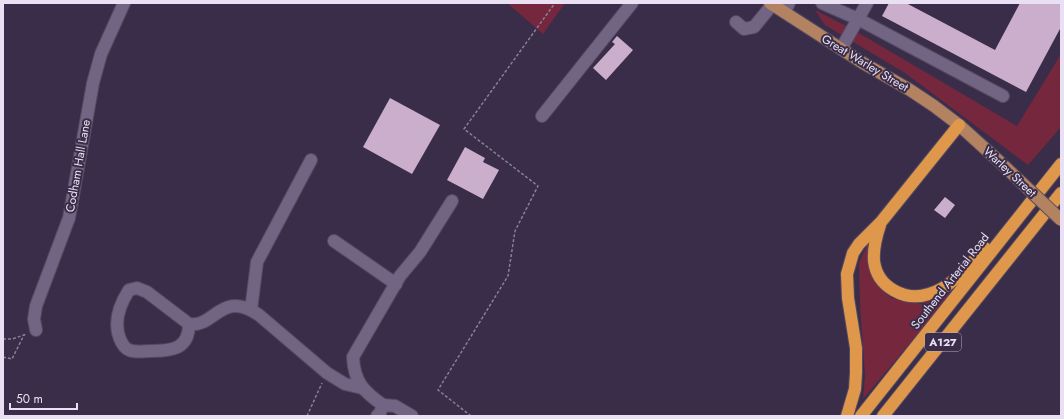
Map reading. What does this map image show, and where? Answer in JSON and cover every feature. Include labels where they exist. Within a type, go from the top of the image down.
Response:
[{"type":"highway","points":[[847,416],[855,389],[856,348],[848,298],[847,274],[852,253],[881,222],[959,125]]},
{"type":"highway","points":[[881,222],[874,246],[874,261],[878,274],[885,284],[895,291],[906,295],[929,294],[945,287],[958,277],[986,247],[1013,214],[1061,163]]},
{"type":"highway","name":"Southend Arterial Road","points":[[861,416],[1061,163]]},
{"type":"highway","name":"A127","points":[[883,416],[1061,193]]},
{"type":"highway","points":[[1002,268],[1061,199]]},
{"type":"main road","name":"Great Warley Street","points":[[771,4],[786,7],[842,49],[910,90],[959,125]]},
{"type":"main road","name":"Warley Street","points":[[959,125],[1061,220]]},
{"type":"street","name":"Codham Hall Lane","points":[[36,330],[34,319],[36,306],[69,218],[93,83],[101,54],[124,3]]},
{"type":"street","points":[[542,116],[632,3]]},
{"type":"street","points":[[822,3],[858,19],[1003,96]]},
{"type":"street","points":[[842,49],[867,3]]},
{"type":"street","points":[[736,22],[744,29],[754,27],[771,4]]},
{"type":"street","points":[[251,310],[257,262],[311,160]]},
{"type":"street","points":[[412,416],[395,406],[380,413],[362,388],[357,378],[353,357],[400,276],[420,252],[452,201]]},
{"type":"street","points":[[334,241],[396,284]]},
{"type":"street","points":[[189,324],[189,334],[182,345],[174,350],[158,352],[131,351],[123,346],[116,331],[117,320],[124,298],[129,290],[136,288],[147,292],[189,324],[196,325],[234,305],[251,310],[259,315],[327,373],[345,384],[362,388]]},
{"type":"path","points":[[472,416],[438,390],[508,276],[515,231],[538,186],[464,130],[555,3]]},
{"type":"path","points":[[3,339],[12,339],[36,330]]},
{"type":"path","points":[[3,357],[12,359],[24,335]]},
{"type":"path","points":[[307,416],[327,373]]},
{"type":"shaded area","points":[[507,3],[565,3],[543,34]]},
{"type":"shaded area","points":[[815,10],[852,29],[1017,126],[1061,54],[1061,127],[1028,165],[905,73],[825,25]]},
{"type":"shaded area","points":[[868,244],[868,265],[873,279],[891,298],[921,304],[952,293],[863,399],[865,375],[860,305],[859,263]]},
{"type":"building","points":[[889,3],[906,3],[995,50],[1020,3],[1061,3],[1061,27],[1026,92],[882,16]]},
{"type":"building","points":[[617,36],[633,50],[606,80],[593,68],[615,44],[612,42]]},
{"type":"building","points":[[390,98],[440,125],[412,174],[363,147]]},
{"type":"building","points":[[465,147],[485,158],[483,162],[499,170],[483,199],[447,180]]},
{"type":"building","points":[[945,197],[955,205],[945,218],[934,210]]}]
